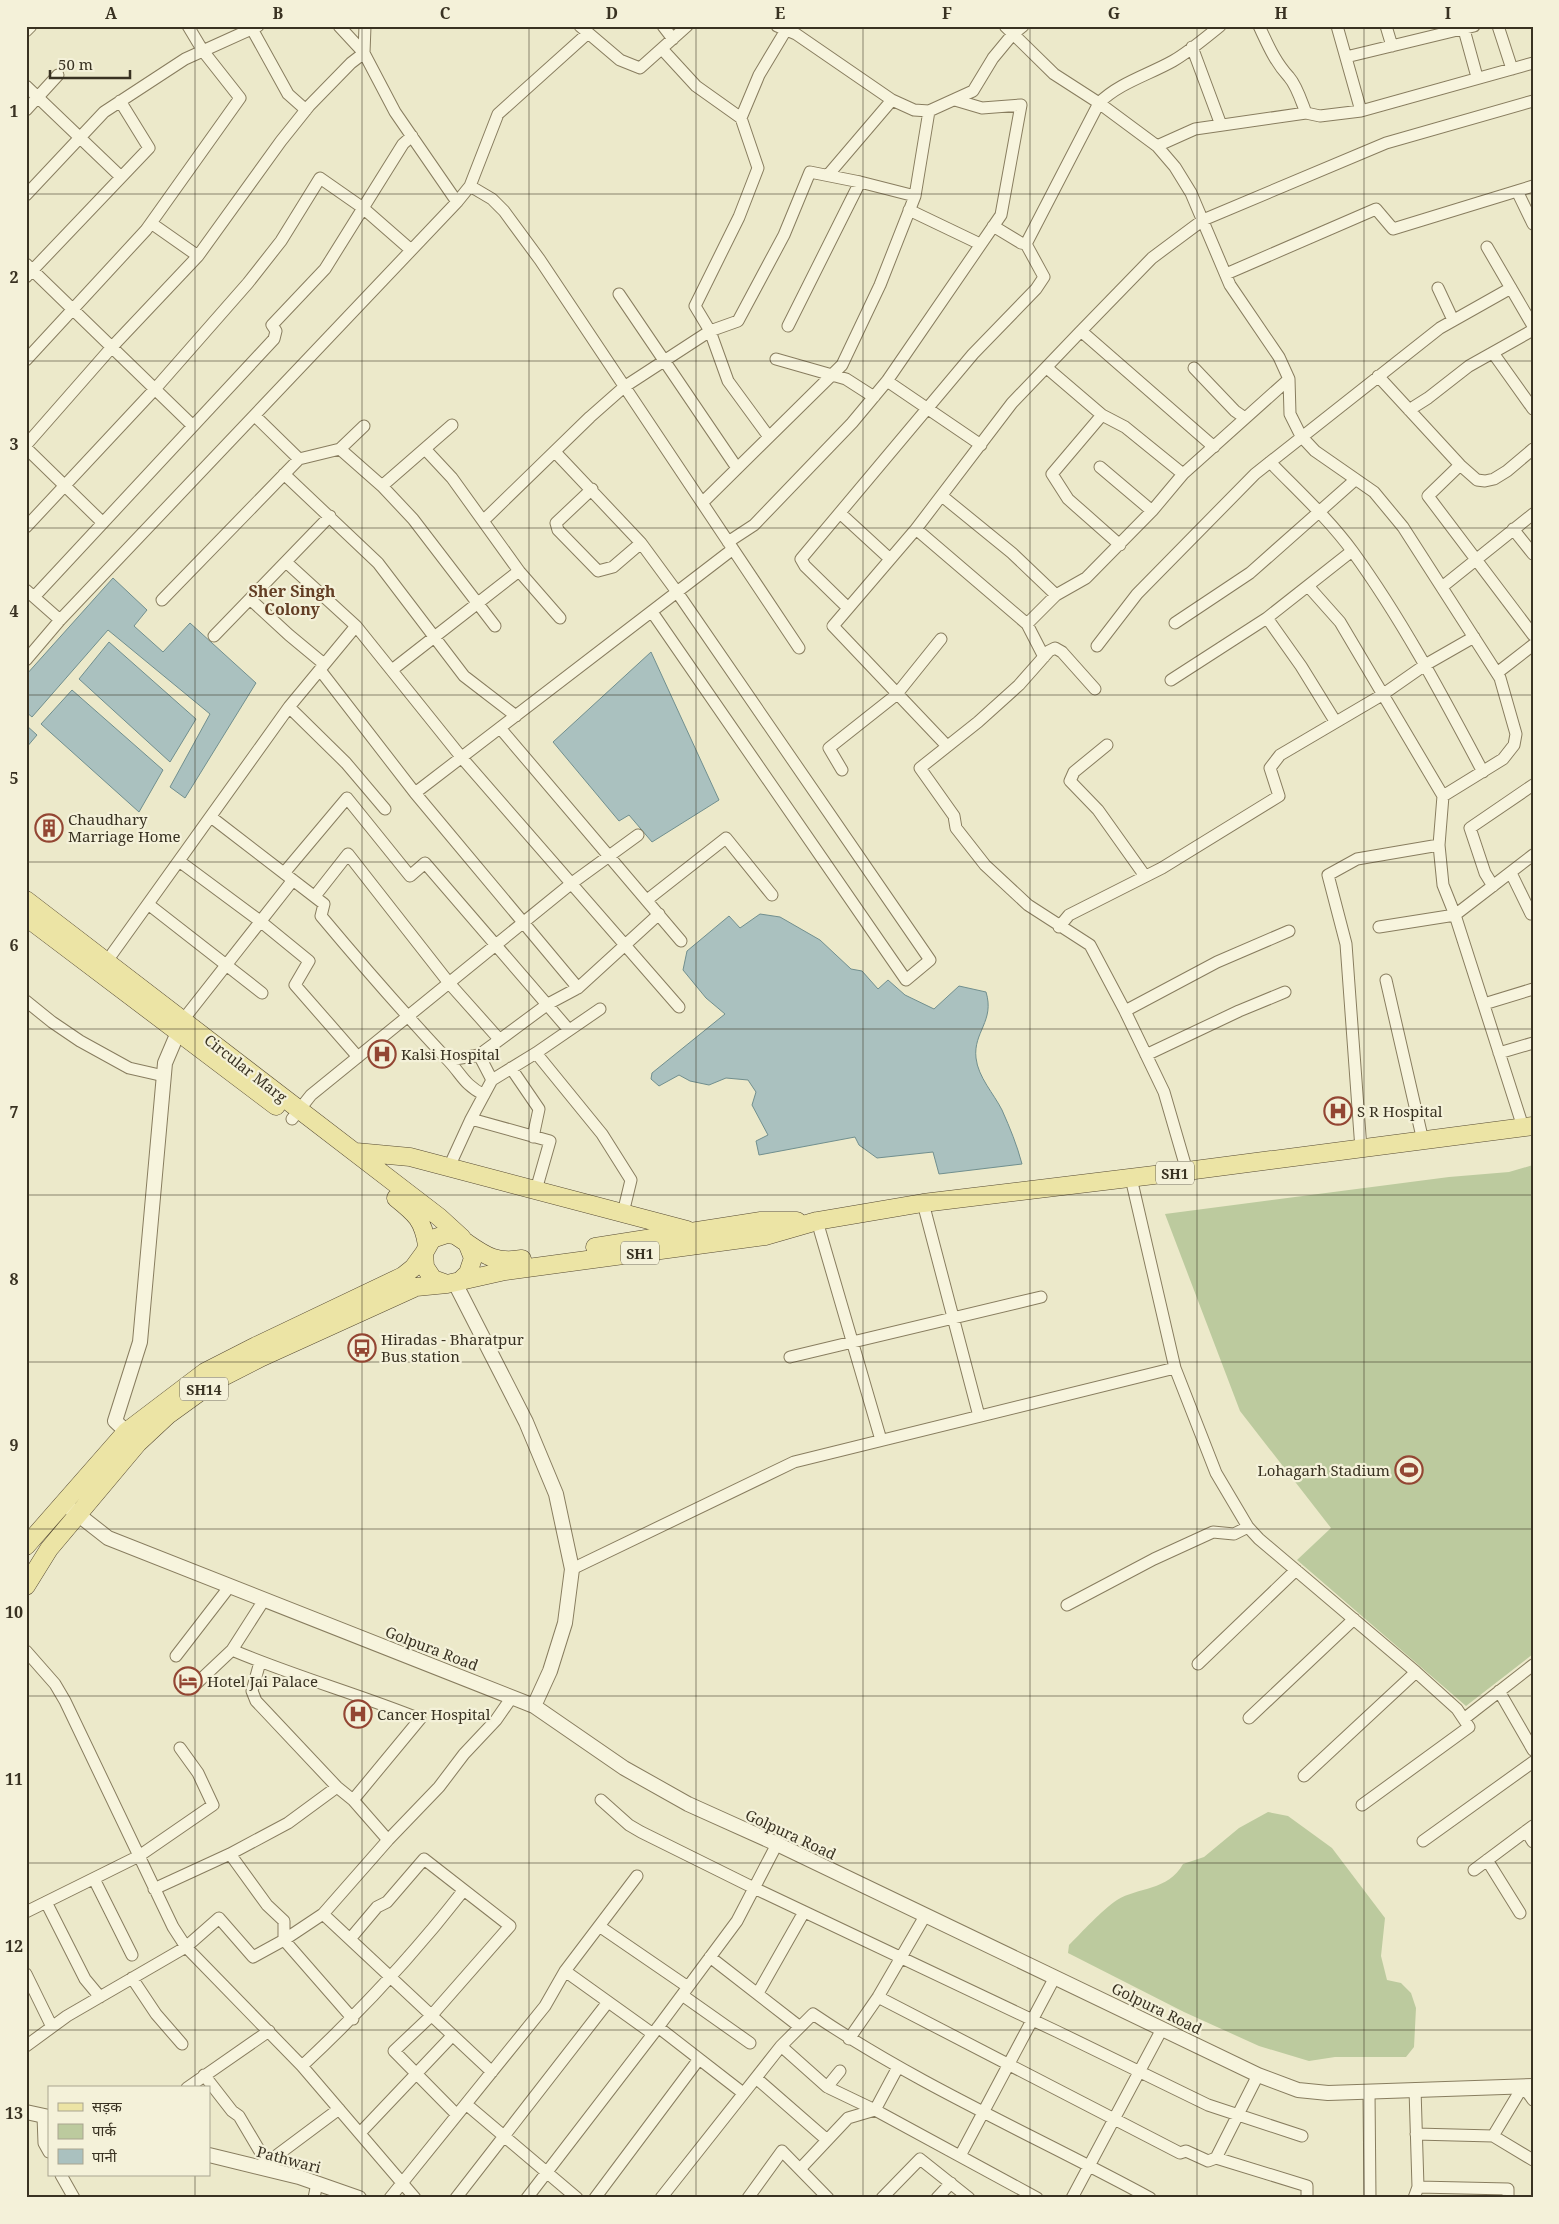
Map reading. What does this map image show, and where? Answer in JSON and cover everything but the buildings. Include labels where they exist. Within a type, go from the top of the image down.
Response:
[{"type":"main road","name":"Circular Marg","points":[[26,900],[107,961],[181,1026]]},
{"type":"main road","name":"Circular Marg","points":[[26,917],[181,1026],[296,1114],[413,1211],[425,1230],[425,1249]]},
{"type":"main road","name":"Circular Marg","points":[[296,1114],[355,1152],[439,1217],[465,1241]]},
{"type":"main road","name":"SH1","points":[[455,1282],[765,1236],[817,1221],[923,1203],[1187,1172],[1528,1126]]},
{"type":"main road","points":[[355,1152],[410,1157],[694,1231]]},
{"type":"main road","name":"SH1","points":[[465,1241],[484,1255],[497,1260],[511,1260],[761,1221],[817,1221]]},
{"type":"main road","points":[[447,1234],[465,1241],[473,1258],[468,1273],[455,1282],[433,1279],[424,1267],[425,1249],[432,1239],[447,1234]]},
{"type":"main road","name":"SH14","points":[[26,1586],[62,1533],[71,1509],[132,1437],[205,1372],[403,1276],[413,1268],[425,1249]]},
{"type":"main road","name":"SH14","points":[[132,1437],[168,1415],[215,1380],[262,1357],[416,1288],[455,1282]]},
{"type":"main road","name":"SH14","points":[[28,1540],[47,1521],[71,1509]]},
{"type":"main road","points":[[47,1521],[55,1518],[60,1520],[64,1525],[62,1533]]},
{"type":"main road","points":[[28,1540],[26,1549],[31,1557],[41,1558],[46,1554]]},
{"type":"street","points":[[26,31],[31,26]]},
{"type":"street","points":[[26,360],[151,223],[240,98],[203,50],[188,26]]},
{"type":"street","points":[[339,26],[364,53],[395,112],[457,202]]},
{"type":"street","points":[[364,26],[364,53]]},
{"type":"street","points":[[663,26],[673,39]]},
{"type":"street","points":[[29,652],[457,202],[470,186],[498,114],[583,30],[620,60],[640,68],[687,26]]},
{"type":"street","points":[[741,118],[782,28],[796,34],[892,100],[914,110],[929,111],[973,91],[1008,31],[1023,26]]},
{"type":"street","points":[[1026,244],[1099,103],[1111,90],[1137,80],[1175,60],[1220,26]]},
{"type":"street","points":[[1259,26],[1284,74],[1290,78],[1306,113]]},
{"type":"street","points":[[1337,26],[1361,111]]},
{"type":"street","points":[[1386,26],[1392,46]]},
{"type":"street","points":[[1498,26],[1512,69]]},
{"type":"street","points":[[1346,57],[1392,46],[1427,31],[1467,27],[1477,77]]},
{"type":"street","points":[[26,195],[104,112],[185,58],[203,50],[235,31],[255,28],[288,94],[306,110]]},
{"type":"street","points":[[1008,31],[1054,74],[1099,103],[1157,146],[1183,180],[1203,220],[1230,286],[1279,357],[1289,379],[1290,414],[1301,436],[1315,451],[1374,492],[1403,527],[1497,673],[1516,734],[1514,745],[1503,759],[1443,796]]},
{"type":"street","points":[[1192,47],[1221,126]]},
{"type":"street","points":[[662,49],[696,86],[741,118],[758,168],[739,217],[696,302],[697,312],[710,331],[728,381],[769,437]]},
{"type":"street","points":[[103,522],[26,447],[112,347],[198,256],[281,141],[306,110],[351,63],[364,53]]},
{"type":"street","points":[[1157,146],[1195,129],[1306,113],[1320,116],[1361,111],[1477,77],[1533,63]]},
{"type":"street","points":[[26,110],[58,75]]},
{"type":"street","points":[[26,86],[121,177]]},
{"type":"street","points":[[828,175],[892,100]]},
{"type":"street","points":[[415,793],[678,592],[754,525],[852,423],[887,381],[1001,214],[1021,105],[982,108],[955,100]]},
{"type":"street","points":[[120,101],[149,148],[28,271],[72,309],[193,426]]},
{"type":"street","points":[[947,746],[896,695],[833,626],[916,529],[1012,403],[1047,368],[1050,361],[1152,258],[1203,220],[1386,143],[1533,101]]},
{"type":"street","points":[[702,503],[842,365],[880,285],[915,196],[929,111]]},
{"type":"street","points":[[60,620],[30,594],[103,522],[274,339],[276,331],[272,325],[325,269],[403,144],[412,136]]},
{"type":"street","points":[[483,521],[590,417],[624,387],[710,331],[738,321],[784,234],[810,172],[915,196]]},
{"type":"street","points":[[26,527],[156,389],[248,283],[281,242],[320,178],[362,208],[412,250]]},
{"type":"street","points":[[788,326],[860,182]]},
{"type":"street","points":[[470,186],[492,199],[540,260],[799,648]]},
{"type":"street","points":[[1226,274],[1376,210],[1393,228],[1533,186]]},
{"type":"street","points":[[1518,191],[1533,224]]},
{"type":"street","points":[[910,210],[980,244]]},
{"type":"street","points":[[151,223],[198,256]]},
{"type":"street","points":[[848,608],[801,560],[973,354],[1036,289],[1044,277],[1026,244],[1021,243],[993,226]]},
{"type":"street","points":[[1486,247],[1533,326]]},
{"type":"street","points":[[1438,288],[1453,320]]},
{"type":"street","points":[[1097,646],[1137,594],[1255,474],[1440,328],[1511,288]]},
{"type":"street","points":[[619,294],[663,362],[737,468]]},
{"type":"street","points":[[1409,410],[1470,366],[1533,330]]},
{"type":"street","points":[[1081,331],[1214,447]]},
{"type":"street","points":[[1493,353],[1533,409]]},
{"type":"street","points":[[776,359],[846,379],[874,397]]},
{"type":"street","points":[[1047,368],[1102,415],[1125,427],[1183,474]]},
{"type":"street","points":[[1194,368],[1235,411],[1245,418]]},
{"type":"street","points":[[1378,376],[1460,465],[1477,480],[1485,482],[1507,471],[1533,448]]},
{"type":"street","points":[[1027,624],[1056,595],[1086,578],[1152,511],[1183,474],[1289,379]]},
{"type":"street","points":[[887,381],[981,445]]},
{"type":"street","points":[[1102,415],[1052,474],[1068,499],[1120,545]]},
{"type":"street","points":[[255,416],[299,459]]},
{"type":"street","points":[[382,486],[452,425]]},
{"type":"street","points":[[162,600],[299,459],[340,449],[364,426]]},
{"type":"street","points":[[340,449],[382,486],[413,519],[476,604],[495,626]]},
{"type":"street","points":[[425,449],[452,478],[519,571],[560,618]]},
{"type":"street","points":[[555,452],[641,543],[678,592],[930,960],[906,980],[652,612]]},
{"type":"street","points":[[1270,462],[1320,512],[1352,551],[1425,665],[1483,772]]},
{"type":"street","points":[[1460,465],[1428,496],[1533,636]]},
{"type":"street","points":[[1100,467],[1152,511]]},
{"type":"street","points":[[284,474],[378,563],[464,676],[516,716]]},
{"type":"street","points":[[1175,623],[1250,573],[1355,480]]},
{"type":"street","points":[[592,489],[556,523],[558,530],[598,571],[613,566],[641,543]]},
{"type":"street","points":[[942,496],[1012,553],[1056,595]]},
{"type":"street","points":[[841,514],[890,559]]},
{"type":"street","points":[[1442,587],[1533,514]]},
{"type":"street","points":[[214,636],[330,516]]},
{"type":"street","points":[[916,529],[1027,624],[1044,657]]},
{"type":"street","points":[[1513,529],[1533,554]]},
{"type":"street","points":[[1171,680],[1267,618],[1352,551]]},
{"type":"street","points":[[286,562],[356,626],[462,758],[679,1008]]},
{"type":"street","points":[[392,670],[519,571]]},
{"type":"street","points":[[1308,586],[1340,622],[1443,796],[1439,845],[1443,884],[1455,915],[1499,1053],[1528,1126]]},
{"type":"street","points":[[250,599],[322,667],[415,793],[578,988]]},
{"type":"street","points":[[1267,618],[1335,721]]},
{"type":"street","points":[[107,961],[290,707],[356,626]]},
{"type":"street","points":[[1059,926],[1069,914],[1162,868],[1279,796],[1270,768],[1280,755],[1382,695],[1425,665],[1474,637]]},
{"type":"street","points":[[842,770],[829,748],[896,695],[941,639]]},
{"type":"street","points":[[1497,673],[1533,645]]},
{"type":"street","points":[[1095,689],[1062,652],[1055,648],[1044,657],[1019,685],[978,722],[920,768],[954,816],[956,828],[984,865],[1028,906],[1090,945],[1125,1011],[1164,1092],[1187,1172]]},
{"type":"street","points":[[290,707],[346,763],[384,808]]},
{"type":"street","points":[[500,728],[681,941]]},
{"type":"street","points":[[1107,745],[1074,772],[1070,781],[1098,810],[1145,876]]},
{"type":"street","points":[[1493,886],[1485,873],[1470,828],[1532,786]]},
{"type":"street","points":[[132,1437],[115,1421],[140,1342],[165,1063],[181,1026],[260,921],[289,876],[347,798],[410,876],[425,863],[569,1030]]},
{"type":"street","points":[[211,817],[324,904],[321,916],[407,1017],[449,1060],[470,1088],[484,1095]]},
{"type":"street","points":[[296,1114],[311,1096],[523,922],[572,883],[638,836]]},
{"type":"street","points":[[647,900],[726,838],[772,895]]},
{"type":"street","points":[[1361,1149],[1346,944],[1328,875],[1357,859],[1439,845]]},
{"type":"street","points":[[314,896],[348,854],[449,983],[500,1039]]},
{"type":"street","points":[[1379,927],[1455,915],[1533,855]]},
{"type":"street","points":[[179,861],[260,921],[309,961],[295,985],[358,1057]]},
{"type":"street","points":[[1511,872],[1531,914]]},
{"type":"street","points":[[148,904],[262,993]]},
{"type":"street","points":[[449,1060],[479,1054],[548,1004],[578,988],[659,914]]},
{"type":"street","points":[[1125,1011],[1217,962],[1289,931]]},
{"type":"street","points":[[1386,980],[1423,1141]]},
{"type":"street","points":[[1484,1004],[1533,989]]},
{"type":"street","points":[[1146,1055],[1239,1011],[1285,992]]},
{"type":"street","points":[[26,1001],[80,1041],[129,1068],[164,1076]]},
{"type":"street","points":[[449,1167],[471,1119],[492,1080],[536,1054],[600,1009]]},
{"type":"street","points":[[1499,1053],[1533,1043]]},
{"type":"street","points":[[479,1054],[492,1080]]},
{"type":"street","points":[[536,1054],[602,1134],[630,1180],[623,1213]]},
{"type":"street","points":[[511,1068],[539,1109],[533,1137]]},
{"type":"street","points":[[471,1119],[550,1142],[536,1190]]},
{"type":"street","points":[[1131,1178],[1175,1368],[1216,1473],[1248,1527],[1259,1539],[1416,1672],[1464,1718],[1469,1727],[1362,1806]]},
{"type":"street","points":[[923,1203],[979,1416]]},
{"type":"street","points":[[817,1221],[881,1440]]},
{"type":"street","points":[[455,1282],[526,1422],[556,1494],[572,1569],[565,1623],[550,1671],[534,1706]]},
{"type":"street","points":[[790,1357],[1041,1297]]},
{"type":"street","points":[[572,1569],[794,1462],[1175,1368]]},
{"type":"street","name":"Golpura Road","points":[[71,1509],[108,1538],[534,1706],[624,1768],[688,1804],[777,1844],[1258,2075],[1298,2090],[1328,2093],[1528,2086]]},
{"type":"street","points":[[1066,1605],[1154,1559],[1213,1532],[1234,1534],[1248,1527]]},
{"type":"street","points":[[1198,1664],[1296,1570]]},
{"type":"street","points":[[176,1656],[230,1586]]},
{"type":"street","points":[[197,1683],[232,1650],[264,1600]]},
{"type":"street","points":[[1249,1718],[1354,1619]]},
{"type":"street","points":[[232,1650],[260,1662],[367,1698],[420,1719],[353,1800]]},
{"type":"street","points":[[26,1651],[55,1684],[65,1700],[154,1889],[173,1927],[186,1947],[302,2066],[415,2198]]},
{"type":"street","points":[[260,1662],[252,1691],[256,1700],[337,1788],[353,1800],[388,1840]]},
{"type":"street","points":[[1464,1718],[1533,1665]]},
{"type":"street","points":[[1304,1776],[1416,1672]]},
{"type":"street","points":[[1499,1691],[1532,1745]]},
{"type":"street","points":[[26,2046],[100,1997],[186,1947],[220,1918],[253,1956],[284,1940],[323,1914],[388,1840],[439,1787],[464,1754],[496,1720],[512,1697]]},
{"type":"street","points":[[26,1912],[139,1856],[213,1805],[198,1773],[180,1748]]},
{"type":"street","points":[[1423,1841],[1533,1762]]},
{"type":"street","points":[[154,1889],[230,1854],[288,1823],[337,1788]]},
{"type":"street","points":[[601,1800],[629,1825],[754,1888],[1139,2071],[1208,2106],[1302,2136]]},
{"type":"street","points":[[1474,1870],[1529,1829],[1533,1842]]},
{"type":"street","points":[[527,2198],[737,1921],[777,1844]]},
{"type":"street","points":[[230,1854],[267,1905],[284,1921],[284,1940],[353,2019]]},
{"type":"street","points":[[350,1939],[377,1907],[387,1902],[424,1859],[510,1926],[431,2016],[394,2051],[457,2115]]},
{"type":"street","points":[[1487,1860],[1520,1913]]},
{"type":"street","points":[[390,2198],[545,2006],[565,1970],[637,1876]]},
{"type":"street","points":[[94,1879],[132,1955]]},
{"type":"street","points":[[302,2066],[353,2019],[425,1939],[463,1891]]},
{"type":"street","points":[[46,1902],[86,1979],[100,1997]]},
{"type":"street","points":[[758,1993],[804,1912]]},
{"type":"street","points":[[323,1914],[492,2072]]},
{"type":"street","points":[[849,2038],[878,1997],[925,1916]]},
{"type":"street","points":[[599,1926],[750,2043]]},
{"type":"street","points":[[710,1957],[800,2027]]},
{"type":"street","points":[[565,1970],[608,2002],[656,2030],[699,2059],[743,2093]]},
{"type":"street","points":[[26,1974],[52,2027]]},
{"type":"street","points":[[960,2156],[1055,1977]]},
{"type":"street","points":[[132,1978],[156,2014],[182,2044]]},
{"type":"street","points":[[878,1997],[1180,2153],[1186,2151],[1208,2161],[1216,2158],[1307,2186],[1307,2198]]},
{"type":"street","points":[[456,2198],[608,2002]]},
{"type":"street","points":[[661,2198],[780,2046],[813,2014],[898,2067],[1090,2165],[1150,2198]]},
{"type":"street","points":[[1072,2198],[1162,2029]]},
{"type":"street","points":[[190,2086],[269,2031]]},
{"type":"street","points":[[360,2133],[452,2036]]},
{"type":"street","points":[[780,2046],[828,2087],[875,2110],[1037,2198]]},
{"type":"street","points":[[596,2198],[699,2059]]},
{"type":"street","points":[[800,2169],[848,2118],[875,2110],[898,2067]]},
{"type":"street","points":[[828,2087],[840,2071]]},
{"type":"street","points":[[1216,2158],[1258,2075]]},
{"type":"street","points":[[204,2076],[232,2111],[239,2116],[271,2170]]},
{"type":"street","points":[[756,2078],[827,2140]]},
{"type":"street","points":[[1528,2086],[1533,2100]]},
{"type":"street","points":[[1493,2136],[1528,2086]]},
{"type":"street","points":[[1414,2198],[1418,2186],[1415,2089]]},
{"type":"street","points":[[1369,2092],[1370,2198]]},
{"type":"street","points":[[466,2104],[577,2198]]},
{"type":"street","points":[[271,2170],[276,2156],[339,2109]]},
{"type":"street","points":[[26,2112],[46,2116],[44,2143],[48,2150]]},
{"type":"street","points":[[1416,2134],[1493,2136],[1533,2160]]},
{"type":"street","points":[[748,2198],[782,2151],[828,2198]]},
{"type":"street","name":"Pathwari","points":[[210,2156],[271,2170],[317,2183],[359,2198]]},
{"type":"street","points":[[882,2198],[920,2159],[969,2198]]},
{"type":"street","points":[[62,2176],[74,2198]]},
{"type":"street","points":[[314,2198],[317,2183]]},
{"type":"street","points":[[937,2198],[951,2183]]},
{"type":"street","points":[[1418,2186],[1508,2189],[1508,2198]]},
{"type":"green space","name":"Lohagarh Stadium","points":[[1533,1165],[1533,1654],[1466,1706],[1297,1560],[1331,1528],[1240,1411],[1165,1214],[1449,1177],[1509,1172]]},
{"type":"green space","points":[[1268,1812],[1288,1816],[1332,1848],[1385,1918],[1381,1956],[1387,1980],[1401,1983],[1411,1993],[1416,2008],[1414,2047],[1406,2057],[1335,2057],[1309,2061],[1259,2046],[1184,2012],[1068,1953],[1069,1945],[1111,1904],[1125,1896],[1161,1884],[1177,1873],[1183,1864],[1204,1857],[1239,1828]]},
{"type":"water","points":[[113,578],[147,610],[134,626],[163,652],[190,623],[256,683],[185,798],[170,787],[210,714],[108,630],[32,717],[26,712],[26,675]]},
{"type":"water","points":[[109,642],[196,719],[170,762],[79,679]]},
{"type":"water","points":[[651,652],[719,800],[652,842],[629,815],[619,821],[553,742]]},
{"type":"water","points":[[72,690],[163,770],[139,812],[41,724]]},
{"type":"water","points":[[26,725],[37,735],[26,748]]},
{"type":"water","points":[[760,914],[780,917],[820,940],[851,969],[862,971],[878,989],[888,980],[905,995],[934,1009],[959,986],[986,992],[988,1011],[976,1049],[977,1065],[983,1079],[1002,1110],[1022,1164],[939,1174],[933,1152],[877,1158],[859,1145],[855,1137],[759,1155],[756,1141],[768,1135],[752,1105],[756,1092],[748,1080],[726,1078],[709,1085],[690,1081],[679,1075],[659,1086],[651,1079],[652,1073],[725,1014],[706,998],[683,970],[687,951],[729,916],[740,928]]},
{"type":"place","name":"Chaudhary Marriage Home","points":[[49,828]]},
{"type":"place","name":"Kalsi Hospital","points":[[382,1054]]},
{"type":"place","name":"S R Hospital","points":[[1338,1111]]},
{"type":"place","name":"Hiradas - Bharatpur Bus station","points":[[362,1348]]},
{"type":"place","name":"Lohagarh Stadium","points":[[1409,1470]]},
{"type":"place","name":"Hotel Jai Palace","points":[[188,1681]]},
{"type":"place","name":"Cancer Hospital","points":[[358,1714]]},
{"type":"district","name":"Sher Singh Colony","points":[[292,600]]}]
